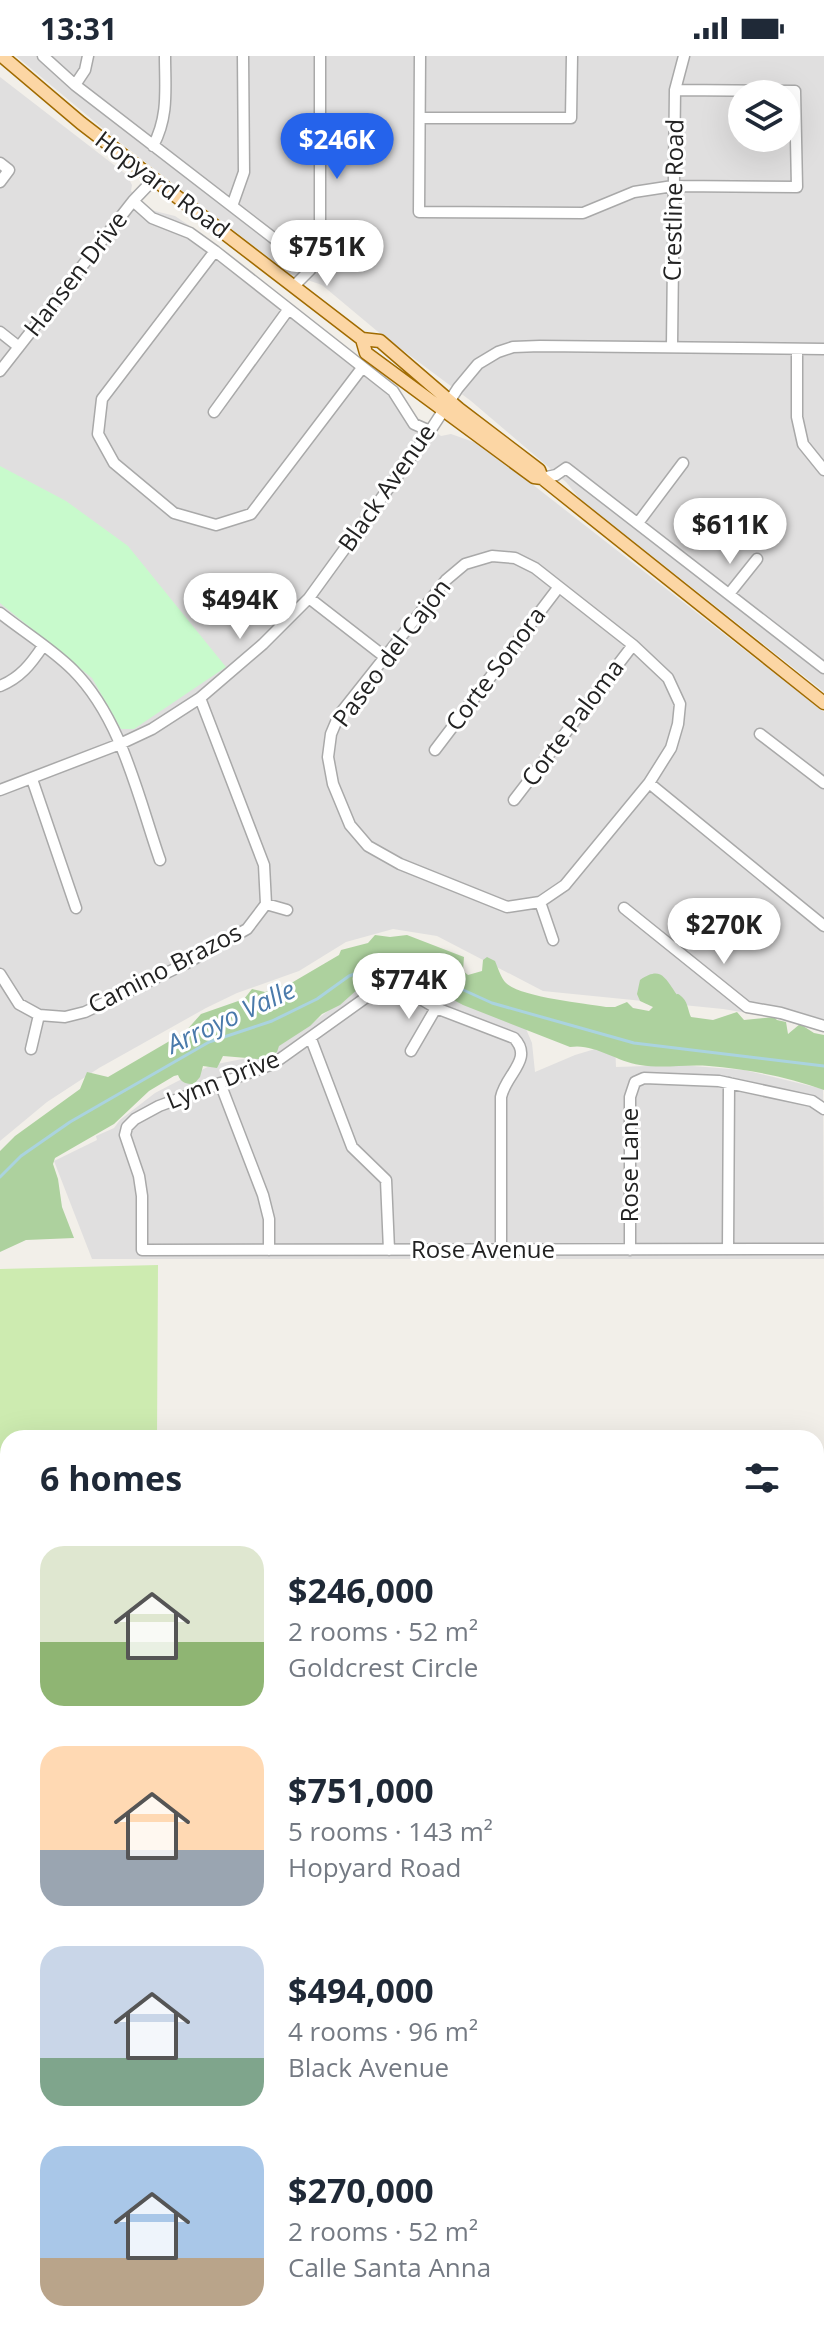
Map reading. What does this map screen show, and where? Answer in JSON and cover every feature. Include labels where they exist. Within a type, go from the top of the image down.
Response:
[{"type":"main road","name":"Hopyard Road","points":[[2,56],[81,123],[362,339],[380,341],[446,406],[539,470],[542,478],[824,703]]},
{"type":"street","name":"Hopyard Road","points":[[43,56],[75,85],[285,247],[303,250],[319,247]]},
{"type":"street","points":[[75,85],[85,70],[88,56]]},
{"type":"street","points":[[153,146],[165,115],[165,56]]},
{"type":"street","points":[[232,206],[244,172],[243,56]]},
{"type":"street","points":[[294,286],[310,270],[319,247],[320,56]]},
{"type":"street","points":[[420,56],[419,212],[583,213],[634,192],[673,186],[797,187],[795,91],[675,90]]},
{"type":"street","points":[[420,118],[571,118],[572,56]]},
{"type":"street","name":"Crestline Road","points":[[672,346],[675,90],[684,56]]},
{"type":"street","points":[[0,163],[9,170],[0,182]]},
{"type":"street","name":"Hansen Drive","points":[[0,371],[133,201],[154,179]]},
{"type":"street","name":"Hopyard Road","points":[[133,201],[152,218],[190,233],[215,251],[393,391],[414,424],[430,431]]},
{"type":"street","points":[[215,251],[102,399],[98,434],[114,463],[174,513],[216,525],[251,514],[362,368]]},
{"type":"street","points":[[214,412],[288,310]]},
{"type":"street","points":[[0,332],[19,347]]},
{"type":"street","name":"Black Avenue","points":[[0,790],[152,729],[200,698],[263,644],[309,598],[478,364],[498,352],[513,347],[824,349]]},
{"type":"street","points":[[797,349],[797,417],[803,444],[824,470]]},
{"type":"street","points":[[638,523],[683,463]]},
{"type":"street","points":[[542,478],[556,475],[566,468],[824,668]]},
{"type":"street","name":"Paseo del Cajon","points":[[492,556],[515,558],[535,568],[633,645],[668,678],[680,704],[671,748],[649,783],[565,885],[540,902],[507,907],[466,891],[400,864],[368,846],[350,825],[333,784],[328,757],[331,734],[339,715],[446,580],[465,564],[492,556]]},
{"type":"street","points":[[729,594],[757,559]]},
{"type":"street","name":"Corte Sonora","points":[[435,750],[558,588]]},
{"type":"street","points":[[309,598],[385,657]]},
{"type":"street","points":[[0,613],[72,668],[105,711],[120,744],[160,860]]},
{"type":"street","name":"Corte Paloma","points":[[514,800],[633,645]]},
{"type":"street","points":[[0,686],[29,667],[43,646]]},
{"type":"street","points":[[200,698],[264,865],[266,904],[287,910]]},
{"type":"street","points":[[760,734],[824,783]]},
{"type":"street","points":[[32,779],[76,908]]},
{"type":"street","points":[[649,783],[824,926]]},
{"type":"street","points":[[540,902],[553,940]]},
{"type":"street","name":"Camino Brazos","points":[[39,1015],[65,1017],[85,1012],[185,964],[247,929],[266,904]]},
{"type":"street","points":[[624,908],[747,1007],[824,1026]]},
{"type":"street","points":[[0,974],[19,1004],[39,1015],[31,1049]]},
{"type":"street","name":"Lynn Drive","points":[[142,1250],[141,1186],[125,1135],[127,1127],[159,1106],[262,1069],[385,987],[405,990],[436,1008],[514,1038],[520,1045],[523,1054],[507,1079],[501,1097],[501,1250]]},
{"type":"street","points":[[411,1051],[436,1008]]},
{"type":"street","points":[[311,1039],[352,1147],[386,1180],[389,1250]]},
{"type":"street","name":"Rose Lane","points":[[630,1250],[630,1097],[635,1082],[644,1078],[680,1078],[729,1083]]},
{"type":"street","points":[[220,1083],[263,1195],[269,1219],[269,1250]]},
{"type":"street","points":[[728,1249],[729,1083],[812,1101],[824,1109]]},
{"type":"street","name":"Rose Avenue","points":[[142,1250],[824,1249]]},
{"type":"shaded area","points":[[16,56],[824,56],[824,692],[580,499],[566,482],[471,401],[377,331],[322,285],[290,274],[113,137]]},
{"type":"shaded area","points":[[0,77],[127,175],[132,185],[131,191],[151,210],[175,216],[193,228],[388,381],[400,391],[410,411],[421,421],[441,436],[451,434],[482,445],[824,712],[824,1032],[766,1016],[723,1009],[543,991],[437,936],[393,929],[346,942],[299,971],[237,993],[206,1008],[99,1068],[47,1102],[0,1141]]},
{"type":"shaded area","points":[[382,974],[409,978],[520,1025],[526,1029],[532,1043],[535,1072],[615,1043],[616,1067],[680,1065],[744,1070],[823,1089],[824,1259],[92,1259],[54,1161],[97,1140],[96,1136],[114,1128],[155,1093],[178,1081],[212,1065],[257,1056],[307,1027],[369,980]]},
{"type":"green space","points":[[0,466],[66,501],[128,546],[226,667],[134,729],[121,729],[92,678],[0,603]]},
{"type":"green space","points":[[375,935],[407,935],[464,957],[463,971],[468,975],[482,971],[483,960],[487,957],[495,961],[504,981],[513,988],[538,996],[606,1007],[627,1002],[633,1008],[649,1011],[653,1007],[640,1001],[637,994],[640,980],[651,974],[660,974],[685,1000],[691,1017],[713,1020],[737,1012],[744,1020],[774,1017],[786,1022],[788,1034],[800,1024],[824,1035],[824,1090],[782,1077],[738,1069],[631,1063],[596,1050],[570,1047],[463,1005],[409,976],[397,973],[379,976],[340,1005],[322,1014],[310,1026],[279,1046],[271,1056],[258,1059],[223,1056],[217,1068],[203,1066],[194,1084],[184,1082],[178,1075],[174,1076],[149,1091],[114,1124],[55,1158],[53,1164],[62,1207],[74,1238],[26,1240],[0,1252],[0,1151],[15,1136],[80,1089],[87,1072],[108,1077],[185,1032],[201,1014],[244,999],[252,989],[265,992],[293,982],[339,955],[341,950],[368,943]]},
{"type":"green space","points":[[158,1265],[157,1430],[0,1430],[0,1269]]},
{"type":"waterway","name":"Arroyo Valle","points":[[0,1177],[21,1156],[70,1122],[209,1042],[272,1021],[317,999],[349,976],[379,965],[400,966],[426,973],[492,1003],[634,1043],[824,1066]]}]
